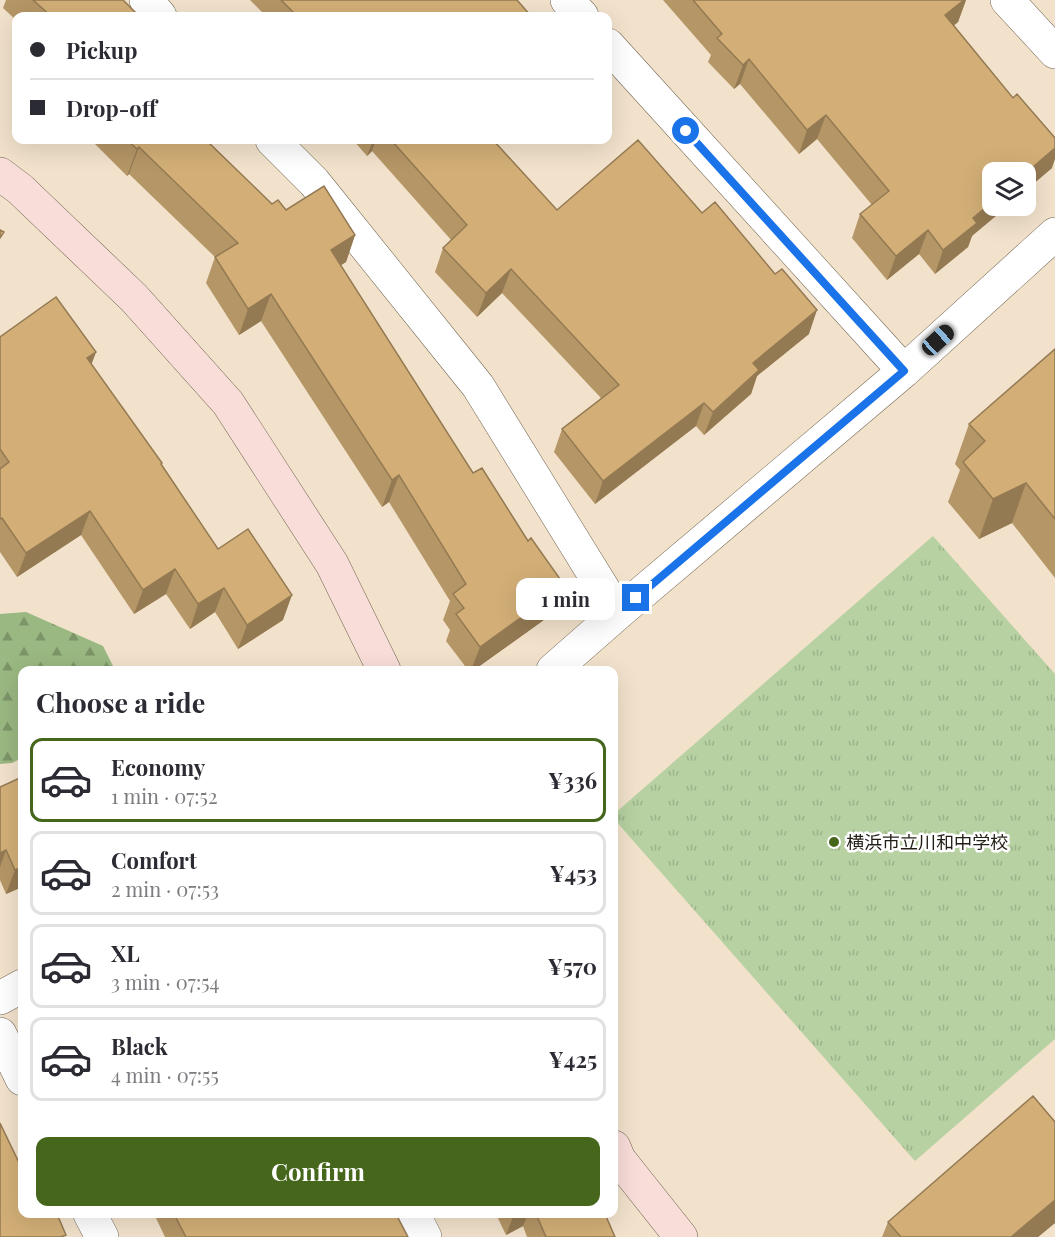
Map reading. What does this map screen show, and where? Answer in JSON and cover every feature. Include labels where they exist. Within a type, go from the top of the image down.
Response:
[{"type":"street","points":[[146,0],[156,12]]},
{"type":"street","points":[[567,0],[578,12]]},
{"type":"street","points":[[1007,0],[1055,52]]},
{"type":"street","points":[[612,49],[904,371]]},
{"type":"street","points":[[276,144],[314,182],[478,386],[618,613]]},
{"type":"street","points":[[0,174],[20,189],[134,298],[228,403],[332,564],[382,666]]},
{"type":"street","points":[[558,666],[904,371],[1055,234]]},
{"type":"street","points":[[0,998],[18,988]]},
{"type":"street","points":[[0,1034],[18,1071]]},
{"type":"street","points":[[618,1157],[681,1237]]},
{"type":"street","points":[[92,1218],[102,1237]]},
{"type":"street","points":[[415,1218],[425,1237]]},
{"type":"green space","points":[[933,536],[1055,674],[1055,1039],[915,1161],[618,824],[618,811]]},
{"type":"green space","points":[[26,612],[103,646],[113,666],[18,666],[18,760],[0,764],[0,614]]},
{"type":"building","points":[[33,0],[123,0],[135,12],[46,12]]},
{"type":"building","points":[[281,0],[517,0],[528,12],[293,12]]},
{"type":"building","points":[[693,0],[964,0],[945,15],[1013,98],[1017,94],[1055,138],[1055,148],[1036,164],[1036,162],[982,162],[982,210],[973,218],[977,223],[943,250],[928,230],[896,256],[860,214],[889,191],[826,115],[807,130],[749,59],[743,65],[717,38],[722,34]]},
{"type":"building","points":[[638,140],[702,213],[715,202],[775,274],[782,269],[817,310],[753,363],[759,370],[713,412],[704,403],[603,481],[562,429],[619,385],[511,269],[486,293],[443,248],[467,225],[395,144],[497,144],[557,210]]},
{"type":"building","points":[[131,144],[210,144],[272,204],[278,200],[286,210],[324,186],[355,235],[331,250],[473,473],[482,468],[528,541],[531,538],[565,586],[480,647],[456,614],[464,608],[453,594],[466,584],[399,475],[392,480],[271,294],[248,309],[215,257],[238,243],[139,147],[137,149]]},
{"type":"building","points":[[56,297],[96,352],[87,358],[162,463],[218,549],[248,529],[292,595],[247,625],[224,588],[198,604],[175,569],[143,590],[90,511],[26,553],[2,518],[0,519],[0,469],[9,462],[0,449],[0,337]]},
{"type":"building","points":[[1055,349],[1055,519],[1026,483],[993,499],[963,462],[985,441],[969,424]]},
{"type":"building","points":[[18,779],[18,869],[15,870],[6,850],[0,853],[0,787]]},
{"type":"building","points":[[1033,1096],[1055,1122],[1055,1200],[1011,1237],[901,1237],[888,1222]]},
{"type":"building","points":[[0,1123],[18,1161],[18,1218],[59,1218],[66,1235],[61,1237],[0,1237]]},
{"type":"building","points":[[176,1218],[398,1218],[408,1237],[186,1237]]},
{"type":"building","points":[[538,1218],[607,1218],[615,1237],[546,1237]]},
{"type":"place","name":"横浜市立川和中学校","points":[[834,842]]},
{"type":"route","points":[[636,598],[904,371],[686,131]]}]
